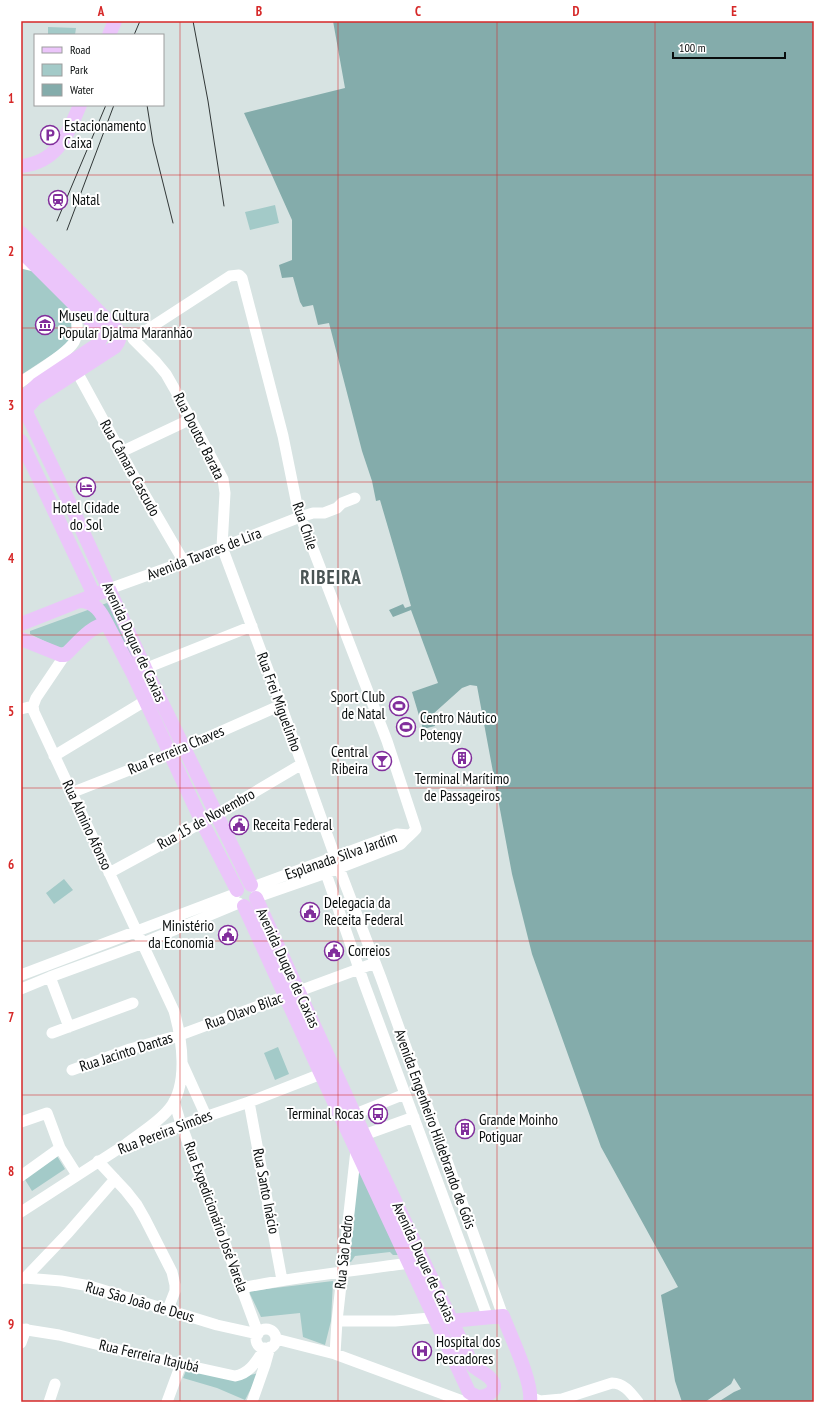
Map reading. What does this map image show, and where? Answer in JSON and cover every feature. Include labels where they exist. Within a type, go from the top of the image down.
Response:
[{"type":"main road","points":[[109,34],[115,21]]},
{"type":"main road","points":[[21,166],[36,163],[53,153],[62,144],[80,106]]},
{"type":"main road","points":[[21,233],[119,332],[120,337],[115,347],[77,372],[28,399]]},
{"type":"main road","points":[[21,251],[93,322],[102,333],[102,338],[98,344],[38,384],[28,399]]},
{"type":"main road","name":"Avenida Duque de Caxias","points":[[21,441],[105,624],[133,674],[410,1263],[445,1318],[472,1366],[489,1377],[493,1383],[494,1388],[487,1396],[468,1399],[445,1318],[355,1114],[254,892],[145,668],[72,508],[27,414],[28,399]]},
{"type":"main road","name":"Avenida Tavares de Lira","points":[[21,624],[81,600],[95,601],[111,594]]},
{"type":"main road","points":[[21,639],[61,655],[65,655],[95,627],[105,624]]},
{"type":"main road","points":[[243,885],[254,892],[252,904],[239,898],[243,885]]},
{"type":"main road","points":[[266,954],[280,949]]},
{"type":"main road","points":[[445,1318],[488,1318],[504,1316]]},
{"type":"main road","name":"Avenida Engenheiro Hildebrando de Góis","points":[[504,1316],[528,1381],[531,1399]]},
{"type":"street","points":[[21,264],[38,267]]},
{"type":"street","name":"Rua Chile","points":[[133,339],[230,276],[239,275],[242,278],[283,436],[300,517],[387,741],[416,829],[414,833],[409,835]]},
{"type":"street","points":[[21,382],[58,357],[74,342],[77,325],[73,302]]},
{"type":"street","points":[[119,332],[126,337],[133,339]]},
{"type":"street","name":"Rua Doutor Barata","points":[[133,339],[166,374],[220,473],[225,486],[225,516],[222,547]]},
{"type":"street","name":"Rua Câmara Cascudo","points":[[77,372],[184,562]]},
{"type":"street","points":[[121,452],[191,419]]},
{"type":"street","name":"Avenida Tavares de Lira","points":[[111,594],[184,562],[313,513],[322,506],[336,501],[342,503],[355,498]]},
{"type":"street","name":"Rua Frei Miguelinho","points":[[222,547],[281,705],[335,857]]},
{"type":"street","points":[[133,674],[252,626]]},
{"type":"street","points":[[21,709],[33,706],[36,698],[65,655]]},
{"type":"street","points":[[54,756],[145,701]]},
{"type":"street","name":"Rua Ferreira Chaves","points":[[71,793],[170,754],[281,705]]},
{"type":"street","name":"Rua Almino Afonso","points":[[33,706],[34,712],[71,793],[174,1011],[180,1035],[182,1062]]},
{"type":"street","name":"Rua 15 de Novembro","points":[[109,873],[216,815],[302,764]]},
{"type":"street","name":"Esplanada Silva Jardim","points":[[254,892],[322,862],[397,834],[409,835]]},
{"type":"street","name":"Esplanada Silva Jardim","points":[[254,892],[326,873],[401,844],[409,835]]},
{"type":"street","name":"Avenida Engenheiro Hildebrando de Góis","points":[[335,857],[381,978],[504,1316]]},
{"type":"street","name":"Avenida Engenheiro Hildebrando de Góis","points":[[322,862],[394,1066],[488,1318]]},
{"type":"street","points":[[21,975],[138,932],[239,898]]},
{"type":"street","points":[[21,989],[50,977],[143,944],[239,898]]},
{"type":"street","points":[[65,958],[68,971]]},
{"type":"street","name":"Rua Olavo Bilac","points":[[180,1035],[375,963]]},
{"type":"street","points":[[50,977],[69,1027]]},
{"type":"street","points":[[364,983],[381,978]]},
{"type":"street","points":[[52,1033],[133,1003]]},
{"type":"street","name":"Rua Jacinto Dantas","points":[[72,1070],[130,1048],[180,1035]]},
{"type":"street","points":[[394,1066],[410,1061]]},
{"type":"street","points":[[126,1144],[161,1117],[174,1102],[179,1088],[182,1062]]},
{"type":"street","points":[[182,1062],[206,1116]]},
{"type":"street","name":"Rua Pereira Simões","points":[[21,1212],[126,1144],[249,1102],[321,1074]]},
{"type":"street","points":[[355,1114],[405,1094]]},
{"type":"street","name":"Rua Expedicionário José Varela","points":[[174,1102],[258,1333]]},
{"type":"street","name":"Rua Santo Inácio","points":[[249,1102],[282,1280]]},
{"type":"street","points":[[364,1135],[412,1113],[427,1104]]},
{"type":"street","points":[[21,1122],[47,1112],[60,1148],[77,1175]]},
{"type":"street","points":[[21,1176],[60,1148]]},
{"type":"street","name":"Rua São Pedro","points":[[335,1354],[337,1321],[356,1150]]},
{"type":"street","points":[[98,1161],[126,1191],[142,1214],[172,1272],[176,1285],[168,1309]]},
{"type":"street","points":[[23,1278],[68,1233],[115,1179]]},
{"type":"street","points":[[446,1205],[461,1200]]},
{"type":"street","points":[[242,1288],[282,1280],[410,1263]]},
{"type":"street","name":"Rua São João de Deus","points":[[23,1278],[61,1281],[90,1286],[217,1325],[258,1333]]},
{"type":"street","points":[[337,1321],[395,1321],[445,1318]]},
{"type":"street","points":[[21,1343],[23,1329]]},
{"type":"street","name":"Rua Ferreira Itajubá","points":[[23,1329],[59,1335],[232,1375],[240,1375],[249,1370],[270,1345]]},
{"type":"street","points":[[252,1402],[263,1372],[270,1345],[275,1334],[271,1330],[267,1329],[258,1333],[257,1342],[260,1346],[270,1345],[335,1354],[468,1399]]},
{"type":"street","points":[[167,1402],[181,1364]]},
{"type":"street","points":[[531,1399],[540,1401],[562,1399],[590,1389],[612,1383],[620,1383],[638,1402]]},
{"type":"street","points":[[49,1402],[55,1384]]},
{"type":"green space","points":[[48,27],[76,28],[75,34],[48,34]]},
{"type":"green space","points":[[275,205],[279,223],[250,230],[245,212]]},
{"type":"green space","points":[[21,267],[29,268],[66,304],[72,313],[72,338],[59,350],[21,375]]},
{"type":"green space","points":[[107,603],[112,608],[142,663],[135,668],[112,620],[71,645],[59,648],[30,634],[30,631]]},
{"type":"green space","points":[[64,879],[73,890],[54,904],[46,893]]},
{"type":"green space","points":[[278,1047],[289,1074],[275,1080],[264,1053]]},
{"type":"green space","points":[[57,1156],[65,1169],[32,1191],[24,1178]]},
{"type":"green space","points":[[359,1169],[399,1255],[393,1255],[390,1252],[355,1256],[351,1262],[347,1261]]},
{"type":"green space","points":[[333,1281],[331,1321],[325,1345],[303,1337],[300,1313],[261,1317],[250,1294],[250,1291]]},
{"type":"green space","points":[[187,1368],[245,1376],[259,1373],[245,1400],[217,1388],[183,1378]]},
{"type":"water","points":[[333,21],[814,21],[814,1402],[682,1402],[675,1381],[661,1295],[678,1287],[601,1147],[532,954],[512,874],[477,686],[470,685],[462,688],[433,714],[435,726],[423,729],[412,692],[438,683],[411,610],[393,617],[389,610],[403,604],[405,608],[411,606],[380,500],[376,501],[372,481],[362,451],[329,323],[318,325],[313,305],[303,307],[300,302],[293,277],[282,278],[279,265],[292,260],[292,220],[244,113],[345,88]]},
{"type":"pier","points":[[734,1378],[741,1389],[718,1402],[705,1402],[731,1384]]},
{"type":"tram line","points":[[134,34],[140,21]]},
{"type":"tram line","points":[[193,21],[208,101],[224,206]]},
{"type":"tram line","points":[[57,221],[106,106]]},
{"type":"tram line","points":[[67,230],[114,106]]},
{"type":"tram line","points":[[147,106],[153,143],[173,223]]},
{"type":"place","name":"Estacionamento Caixa","points":[[50,135]]},
{"type":"place","name":"Natal","points":[[58,200]]},
{"type":"place","name":"Museu de Cultura Popular Djalma Maranhão","points":[[45,325]]},
{"type":"place","name":"Hotel Cidade do Sol","points":[[86,487]]},
{"type":"place","name":"Sport Club de Natal","points":[[399,706]]},
{"type":"place","name":"Centro Náutico Potengy","points":[[406,727]]},
{"type":"place","name":"Terminal Marítimo de Passageiros","points":[[462,758]]},
{"type":"place","name":"Central Ribeira","points":[[382,761]]},
{"type":"place","name":"Receita Federal","points":[[239,825]]},
{"type":"place","name":"Delegacia da Receita Federal","points":[[310,912]]},
{"type":"place","name":"Ministério da Economia","points":[[228,935]]},
{"type":"place","name":"Correios","points":[[334,951]]},
{"type":"place","name":"Terminal Rocas","points":[[378,1114]]},
{"type":"place","name":"Grande Moinho Potiguar","points":[[465,1129]]},
{"type":"place","name":"Hospital dos Pescadores","points":[[422,1351]]},
{"type":"district","name":"RIBEIRA","points":[[331,577]]}]
